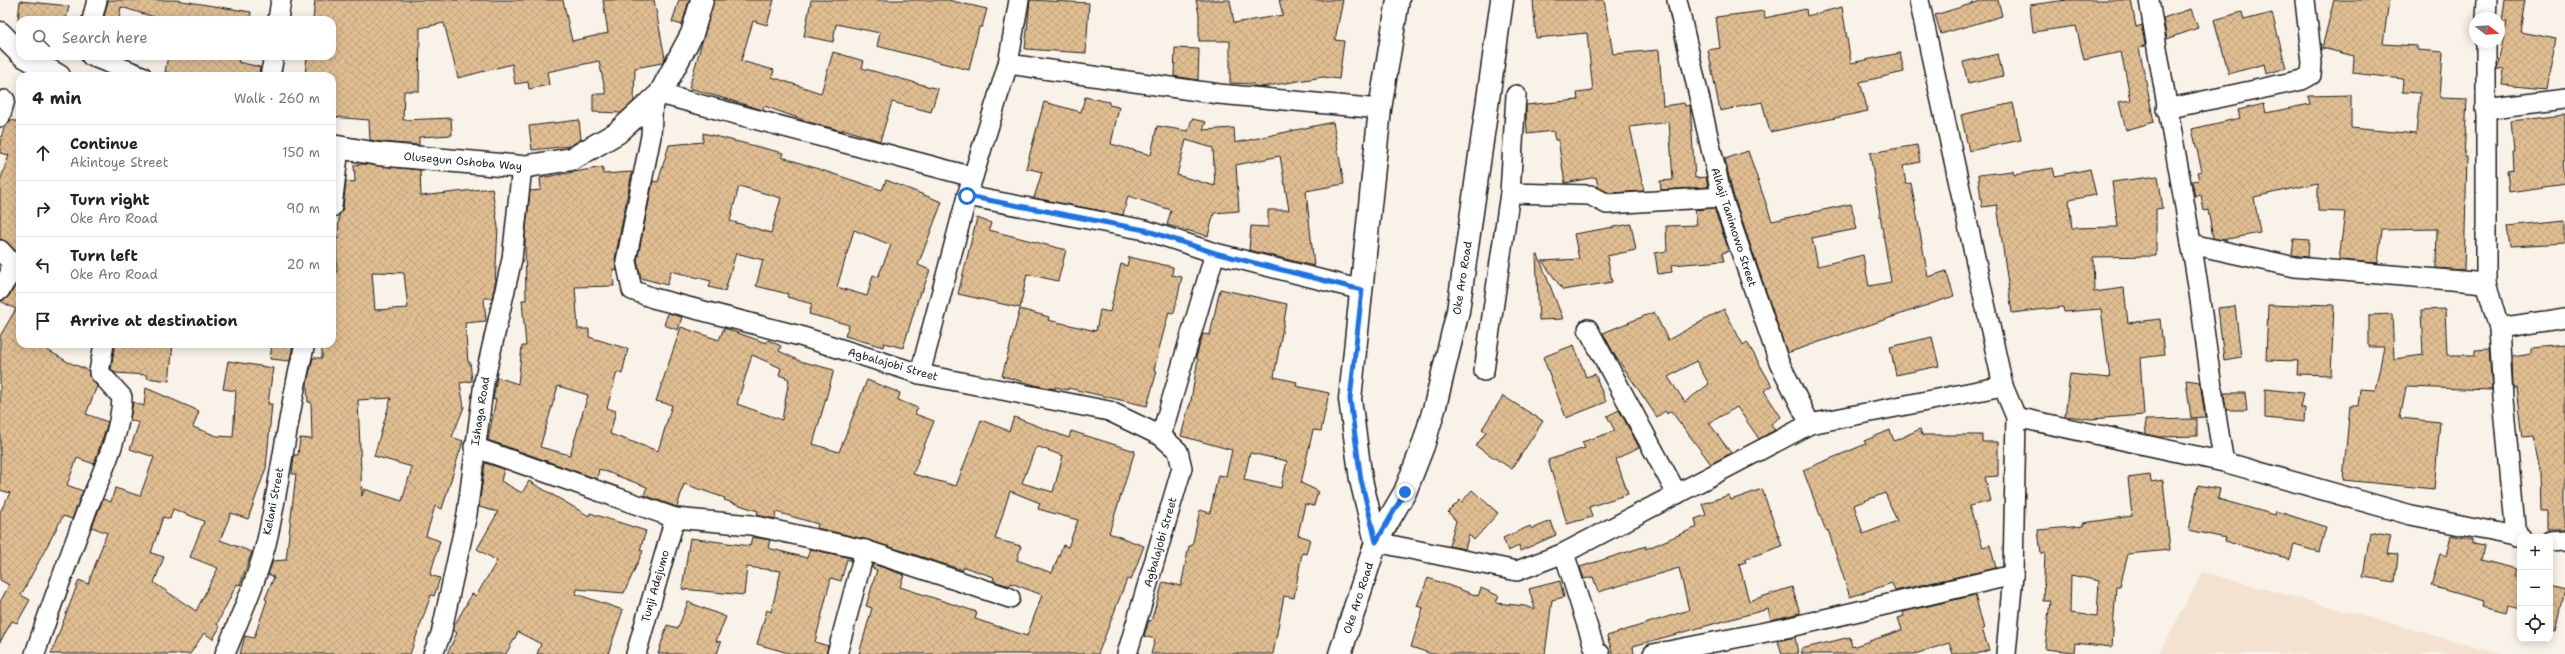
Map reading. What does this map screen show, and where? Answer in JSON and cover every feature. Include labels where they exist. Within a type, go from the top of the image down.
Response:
[{"type":"main road","name":"Olusegun Oshoba Way","points":[[336,147],[378,154],[522,167],[572,159],[617,133],[657,96],[692,34],[702,0]]},
{"type":"main road","points":[[1376,542],[1361,480],[1350,399],[1380,109],[1398,0]]},
{"type":"main road","name":"Oke Aro Road","points":[[1340,654],[1376,542],[1405,492],[1423,446],[1446,362],[1458,311],[1502,0]]},
{"type":"main road","points":[[0,33],[16,49]]},
{"type":"main road","points":[[31,60],[52,72]]},
{"type":"street","points":[[93,16],[97,0]]},
{"type":"street","points":[[278,16],[280,0]]},
{"type":"street","points":[[920,374],[967,196],[1008,64],[1019,0]]},
{"type":"street","name":"Alhaji Tanimowo Street","points":[[1677,0],[1722,196],[1779,362],[1810,424]]},
{"type":"street","points":[[1919,0],[2003,386],[2016,417],[2013,575],[2006,654]]},
{"type":"street","points":[[2149,0],[2166,109],[2192,244],[2212,400],[2224,462]]},
{"type":"street","points":[[2166,109],[2302,80],[2311,75],[2312,63],[2305,0]]},
{"type":"street","points":[[2486,12],[2487,0]]},
{"type":"street","points":[[2486,48],[2486,283],[2499,328],[2503,398],[2518,534]]},
{"type":"street","points":[[101,60],[132,72]]},
{"type":"street","points":[[271,72],[273,60]]},
{"type":"street","points":[[1008,64],[1219,94],[1380,109]]},
{"type":"street","points":[[1484,371],[1510,193],[1516,95]]},
{"type":"street","points":[[657,96],[973,177]]},
{"type":"street","name":"Agbalajobi Street","points":[[657,96],[651,136],[626,261],[632,290],[653,298],[800,336],[920,374],[1109,411],[1160,436],[1178,451],[1182,468],[1127,654]]},
{"type":"street","points":[[2485,109],[2565,99]]},
{"type":"street","name":"Ishaga Road","points":[[433,654],[441,634],[465,521],[474,447],[490,354],[512,259],[522,167]]},
{"type":"street","points":[[1510,193],[1590,195],[1607,204],[1722,196]]},
{"type":"street","points":[[967,196],[1145,230],[1215,253],[1362,290]]},
{"type":"street","points":[[2192,244],[2295,267],[2486,283]]},
{"type":"street","points":[[0,250],[11,262],[10,274],[0,290]]},
{"type":"street","points":[[1160,436],[1215,253]]},
{"type":"street","points":[[2499,328],[2565,318]]},
{"type":"street","points":[[1588,329],[1677,494]]},
{"type":"street","points":[[35,654],[50,605],[98,483],[122,413],[122,397],[99,372],[103,348]]},
{"type":"street","name":"Kelani Street","points":[[225,654],[247,601],[268,532],[295,382],[304,348]]},
{"type":"street","points":[[1376,542],[1517,571],[1564,553],[1810,424],[2003,386]]},
{"type":"street","points":[[2016,417],[2224,462],[2411,515],[2517,537]]},
{"type":"street","points":[[474,447],[675,518],[751,525],[865,550],[1010,598]]},
{"type":"street","name":"Tunji Adejumo","points":[[636,654],[675,518]]},
{"type":"street","points":[[2553,541],[2565,540]]},
{"type":"street","points":[[837,654],[865,550]]},
{"type":"street","points":[[1564,553],[1596,653],[1600,654]]},
{"type":"street","points":[[1653,654],[1786,628],[2013,575]]},
{"type":"shaded area","points":[[2203,572],[2502,654],[2159,654]]},
{"type":"building","points":[[176,0],[251,12],[250,16],[151,16],[121,7],[120,16],[104,16],[108,1]]},
{"type":"building","points":[[315,0],[563,0],[572,41],[608,33],[603,0],[654,0],[665,58],[662,63],[635,68],[634,101],[621,113],[593,112],[593,94],[606,94],[599,61],[547,72],[549,85],[529,89],[528,82],[515,84],[512,64],[458,78],[444,23],[420,28],[419,91],[404,91],[403,120],[451,118],[452,135],[419,137],[419,145],[380,142],[370,140],[369,120],[336,117],[336,72],[305,72],[307,60],[336,60],[336,16],[313,16]]},
{"type":"building","points":[[679,0],[689,0],[682,25],[672,22]]},
{"type":"building","points":[[714,0],[774,0],[767,25],[753,21],[741,61],[774,70],[772,77],[821,93],[833,52],[864,61],[862,68],[938,89],[931,112],[892,102],[880,141],[843,129],[843,131],[812,123],[764,106],[763,110],[689,88]]},
{"type":"building","points":[[811,0],[948,0],[987,9],[982,27],[979,27],[969,70],[877,46],[880,33],[836,24],[833,42],[804,36]]},
{"type":"building","points":[[1030,0],[1089,3],[1086,53],[1025,49]]},
{"type":"building","points":[[1196,0],[1230,0],[1234,23],[1283,15],[1279,0],[1343,0],[1335,40],[1344,41],[1339,79],[1323,77],[1261,87],[1254,86],[1253,84],[1230,83],[1230,41],[1199,41],[1199,14]]},
{"type":"building","points":[[1533,0],[1604,0],[1613,54],[1659,50],[1663,106],[1684,103],[1685,106],[1690,105],[1695,178],[1706,177],[1708,187],[1661,190],[1660,181],[1673,180],[1669,122],[1630,127],[1644,191],[1609,193],[1598,187],[1596,177],[1565,183],[1558,140],[1555,140],[1553,131],[1527,134],[1526,105],[1578,100],[1577,93],[1593,91],[1587,33],[1536,38]]},
{"type":"building","points":[[1984,0],[1998,0],[2002,16],[1941,34],[1935,15]]},
{"type":"building","points":[[2067,0],[2131,0],[2136,27],[2142,25],[2145,46],[2139,48],[2154,122],[2126,130],[2119,102],[2131,100],[2121,52],[2084,60],[2076,26],[2033,32],[2030,5]]},
{"type":"building","points":[[2334,0],[2389,0],[2383,44],[2417,46],[2417,50],[2443,52],[2440,98],[2467,99],[2464,157],[2467,157],[2464,270],[2436,268],[2437,229],[2382,230],[2378,263],[2339,260],[2345,212],[2318,211],[2318,183],[2254,197],[2260,233],[2222,240],[2213,238],[2208,210],[2204,211],[2201,195],[2195,196],[2192,181],[2199,180],[2197,172],[2202,171],[2192,129],[2240,118],[2238,110],[2264,104],[2266,113],[2310,104],[2308,96],[2351,95],[2351,128],[2416,134],[2420,93],[2402,92],[2403,79],[2353,73],[2354,56],[2322,48]]},
{"type":"building","points":[[2505,0],[2525,0],[2520,32],[2556,39],[2546,89],[2502,85],[2504,69],[2497,68],[2501,48],[2505,48],[2505,31],[2507,22],[2505,22],[2505,12],[2503,12]]},
{"type":"building","points":[[20,1],[69,6],[67,16],[18,16]]},
{"type":"building","points":[[1842,7],[1851,63],[1900,53],[1904,72],[1860,82],[1868,111],[1770,132],[1762,102],[1720,111],[1708,50],[1720,48],[1716,17],[1764,11],[1765,18],[1806,9],[1807,16]]},
{"type":"building","points":[[2191,9],[2198,28],[2167,39],[2163,18]]},
{"type":"building","points":[[2242,12],[2244,20],[2272,13],[2286,68],[2266,74],[2264,64],[2229,74],[2214,20]]},
{"type":"building","points":[[1175,48],[1199,49],[1198,80],[1174,76]]},
{"type":"building","points":[[1998,54],[2003,76],[1968,84],[1963,62]]},
{"type":"building","points":[[167,60],[239,60],[238,62],[260,67],[259,72],[165,72]]},
{"type":"building","points":[[1085,97],[1109,102],[1109,105],[1119,107],[1111,144],[1151,155],[1157,126],[1188,131],[1192,119],[1206,122],[1203,130],[1234,128],[1235,143],[1333,122],[1344,184],[1306,191],[1314,266],[1249,250],[1251,226],[1268,227],[1268,210],[1289,210],[1280,156],[1236,165],[1239,211],[1214,213],[1208,236],[1167,225],[1171,210],[1128,196],[1123,215],[1034,198],[1042,172],[1026,168],[1044,102],[1081,112]],"holes":[[[1186,140],[1213,148],[1215,186],[1177,175]]]},
{"type":"building","points":[[2013,103],[2021,140],[1969,151],[1961,115]]},
{"type":"building","points":[[2565,115],[2565,161],[2563,161],[2565,184],[2509,192],[2507,170],[2513,169],[2512,151],[2514,151],[2511,121]]},
{"type":"building","points":[[11,120],[16,121],[16,252],[8,243],[0,239],[0,181],[9,155],[0,153],[0,143],[4,127]]},
{"type":"building","points":[[579,120],[581,139],[570,146],[532,150],[529,126]]},
{"type":"building","points":[[703,133],[783,153],[782,157],[882,190],[886,180],[942,202],[918,265],[930,270],[922,292],[920,292],[903,348],[884,343],[883,347],[845,336],[849,325],[809,314],[812,304],[787,297],[788,294],[756,286],[763,260],[736,253],[725,291],[709,287],[711,281],[671,271],[667,285],[641,278],[637,261],[653,181],[658,182],[669,145],[703,142]],"holes":[[[739,186],[781,198],[771,233],[730,221]],[[854,230],[891,245],[878,277],[873,275],[867,296],[837,287]]]},
{"type":"building","points":[[1917,145],[1920,162],[1903,166],[1906,184],[1911,183],[1928,277],[1946,271],[1954,296],[1787,353],[1733,194],[1725,159],[1748,151],[1772,221],[1851,204],[1857,229],[1812,238],[1818,266],[1863,255],[1869,286],[1891,282],[1870,153]]},
{"type":"building","points":[[363,164],[420,170],[421,196],[492,188],[498,227],[495,284],[492,298],[484,298],[486,321],[465,323],[468,362],[470,362],[472,381],[460,383],[464,407],[452,437],[463,441],[442,509],[435,506],[426,536],[440,541],[430,575],[440,578],[434,596],[431,595],[410,654],[240,654],[245,636],[254,638],[267,600],[265,599],[274,577],[268,574],[273,561],[286,560],[296,474],[292,474],[294,455],[298,455],[300,438],[312,439],[311,402],[308,402],[307,384],[313,358],[322,358],[322,348],[336,348],[336,239],[338,239],[339,215],[343,208],[346,181],[355,182],[354,165]],"holes":[[[372,272],[404,273],[408,308],[375,310]],[[391,398],[374,456],[412,467],[402,501],[364,489],[362,496],[358,400]]]},
{"type":"building","points":[[603,167],[603,174],[632,172],[615,259],[617,271],[613,269],[614,286],[575,287],[578,329],[589,329],[589,337],[628,349],[622,374],[617,372],[607,408],[616,411],[610,434],[658,451],[672,405],[656,401],[681,327],[719,340],[724,328],[766,343],[768,340],[781,346],[779,351],[800,361],[834,370],[813,444],[839,452],[867,380],[900,393],[898,400],[918,408],[915,414],[934,421],[913,474],[956,486],[981,420],[1009,431],[1014,417],[1069,438],[1071,431],[1135,451],[1109,533],[1144,546],[1131,580],[1127,579],[1098,654],[859,654],[872,608],[866,606],[877,570],[872,568],[873,564],[904,575],[900,587],[977,612],[975,619],[1027,636],[1042,595],[1011,583],[1010,586],[993,581],[994,577],[964,567],[963,570],[868,540],[817,528],[818,524],[776,512],[775,519],[757,515],[758,511],[724,500],[725,498],[684,484],[677,507],[644,495],[647,487],[599,469],[597,479],[488,440],[496,399],[493,400],[497,377],[518,384],[522,346],[526,346],[522,300],[526,300],[525,238],[530,191],[541,190],[540,178]],"holes":[[[752,355],[781,368],[779,375],[789,379],[782,420],[737,404]],[[558,386],[588,395],[570,455],[540,447]],[[1039,447],[1063,456],[1053,492],[1022,483],[1035,449]],[[1010,491],[1040,503],[1038,509],[1078,520],[1068,547],[1063,545],[1052,573],[1017,560],[1021,546],[995,539]]]},
{"type":"building","points":[[2053,168],[2055,176],[2090,169],[2096,195],[2069,200],[2072,228],[2118,227],[2112,182],[2158,176],[2163,208],[2156,209],[2156,256],[2093,257],[2094,292],[2124,288],[2128,323],[2160,319],[2164,355],[2140,358],[2144,415],[2091,419],[2065,416],[2070,374],[2110,378],[2101,309],[2064,312],[2063,307],[2012,313],[1997,205],[1982,207],[1978,175],[2013,171],[2014,175]]},
{"type":"building","points":[[1714,208],[1729,251],[1722,253],[1724,261],[1671,265],[1672,272],[1658,274],[1655,253],[1667,251],[1666,226],[1697,225],[1695,210]]},
{"type":"building","points":[[977,218],[991,223],[989,230],[1066,250],[1058,281],[1027,274],[1020,308],[958,294]]},
{"type":"building","points":[[2565,220],[2565,243],[2511,246],[2508,226]]},
{"type":"building","points":[[1631,224],[1636,250],[1607,256],[1612,282],[1563,290],[1542,261],[1579,259],[1574,234]]},
{"type":"building","points":[[2294,239],[2309,240],[2308,257],[2292,255]]},
{"type":"building","points":[[1536,255],[1538,255],[1563,319],[1539,320]]},
{"type":"building","points":[[1129,257],[1173,267],[1172,275],[1182,277],[1174,313],[1169,312],[1154,370],[1157,371],[1147,406],[1068,388],[1068,390],[1039,386],[1002,376],[1020,309],[1049,317],[1048,320],[1096,331],[1100,310],[1110,312],[1121,264],[1127,266]]},
{"type":"building","points":[[16,285],[16,309],[0,301],[9,296]]},
{"type":"building","points":[[1220,289],[1287,304],[1274,377],[1297,382],[1296,386],[1329,393],[1321,431],[1313,430],[1301,483],[1318,491],[1314,506],[1305,504],[1298,535],[1310,539],[1306,554],[1302,553],[1294,598],[1284,596],[1273,654],[1151,654],[1155,639],[1144,636],[1149,620],[1151,621],[1163,582],[1181,586],[1189,546],[1192,546],[1200,510],[1210,513],[1218,475],[1226,476],[1232,450],[1181,436],[1190,406],[1198,359],[1196,358],[1197,354],[1203,334],[1210,335]],"holes":[[[1250,453],[1287,461],[1281,488],[1244,480]]]},
{"type":"building","points":[[2300,304],[2334,305],[2331,375],[2297,374],[2298,361],[2266,360],[2268,305],[2300,306]]},
{"type":"building","points":[[2235,306],[2241,357],[2224,360],[2218,308]]},
{"type":"building","points":[[16,309],[16,348],[44,348],[68,362],[88,370],[89,375],[97,386],[86,414],[108,422],[94,464],[77,458],[67,485],[83,491],[72,519],[63,516],[21,595],[30,600],[17,623],[12,621],[0,642],[0,602],[9,585],[0,580],[0,512],[10,493],[0,490],[0,336]]},
{"type":"building","points":[[1724,309],[1743,345],[1747,342],[1772,386],[1764,391],[1781,417],[1771,424],[1775,430],[1759,439],[1737,407],[1709,423],[1731,453],[1711,464],[1671,411],[1667,414],[1665,411],[1657,417],[1614,354],[1603,333],[1654,312],[1668,340]],"holes":[[[1696,361],[1709,384],[1685,402],[1668,377]]]},
{"type":"building","points":[[2445,309],[2447,355],[2475,355],[2475,350],[2489,349],[2492,390],[2406,387],[2400,418],[2440,422],[2434,489],[2343,480],[2350,406],[2358,406],[2360,389],[2375,390],[2384,347],[2369,347],[2369,315],[2392,314],[2394,359],[2423,355],[2421,310]]},
{"type":"building","points":[[668,313],[682,317],[678,330],[664,325]]},
{"type":"building","points":[[1932,337],[1939,366],[1896,375],[1890,347]]},
{"type":"building","points":[[1574,345],[1586,377],[1595,374],[1606,402],[1566,418],[1543,357]]},
{"type":"building","points":[[2565,345],[2565,529],[2547,529],[2547,512],[2540,512],[2539,471],[2532,436],[2522,437],[2516,388],[2513,388],[2512,356],[2532,353],[2532,348]]},
{"type":"building","points":[[114,348],[173,348],[169,381],[147,378],[147,375],[115,373],[111,369]]},
{"type":"building","points":[[271,348],[292,348],[290,361],[270,359]]},
{"type":"building","points":[[228,361],[273,368],[268,404],[272,404],[266,468],[248,519],[231,513],[220,540],[252,552],[240,585],[237,584],[217,624],[220,627],[213,639],[204,633],[190,654],[51,654],[79,580],[88,584],[107,533],[92,527],[103,499],[111,502],[115,488],[140,496],[154,457],[130,449],[139,423],[130,420],[133,402],[144,406],[146,388],[199,411],[193,427],[217,436],[233,437],[236,391],[223,389]],"holes":[[[173,509],[204,521],[190,557],[218,568],[196,611],[154,583],[164,557],[151,553],[163,517],[170,519]]]},
{"type":"building","points":[[2186,380],[2200,382],[2205,417],[2191,418]]},
{"type":"building","points":[[2265,389],[2303,393],[2300,408],[2305,408],[2304,422],[2265,418]]},
{"type":"building","points":[[2224,393],[2245,393],[2247,410],[2226,410]]},
{"type":"building","points":[[1503,396],[1543,421],[1512,469],[1476,446],[1486,432],[1482,429]]},
{"type":"building","points":[[1619,410],[1639,447],[1616,459],[1628,494],[1589,507],[1592,517],[1567,524],[1548,460],[1585,448],[1582,442],[1615,431],[1607,416]]},
{"type":"building","points":[[2197,419],[2197,436],[2161,437],[2146,434],[2145,420]]},
{"type":"building","points":[[1920,429],[1922,435],[1982,435],[1982,442],[1998,442],[1998,476],[1985,477],[1991,501],[1969,506],[1983,547],[1990,545],[1996,568],[1895,591],[1892,583],[1850,597],[1828,530],[1826,531],[1803,470],[1866,444],[1864,441],[1890,430],[1894,441]],"holes":[[[1885,493],[1897,521],[1863,534],[1854,505]]]},
{"type":"building","points":[[485,463],[504,469],[501,481],[522,493],[529,481],[589,516],[590,513],[646,531],[640,550],[643,551],[624,593],[577,589],[576,594],[623,610],[608,654],[537,654],[541,644],[518,632],[506,654],[447,654],[457,633],[453,630],[454,626],[472,594],[476,596],[497,561],[477,549],[498,512],[479,507]]},
{"type":"building","points":[[2150,475],[2151,482],[2163,480],[2170,550],[2128,554],[2120,586],[2116,586],[2112,647],[2075,643],[2074,652],[2045,649],[2050,601],[2043,601],[2045,553],[2041,554],[2038,530],[2083,526],[2083,523],[2132,516],[2128,478]],"holes":[[[2071,575],[2099,581],[2097,616],[2070,613]]]},
{"type":"building","points":[[2198,485],[2220,489],[2218,499],[2275,515],[2276,511],[2326,527],[2319,552],[2294,545],[2290,559],[2224,541],[2225,538],[2189,530]]},
{"type":"building","points":[[1762,489],[1782,546],[1745,559],[1746,562],[1739,564],[1749,601],[1792,587],[1800,613],[1771,620],[1768,609],[1633,646],[1634,654],[1613,654],[1607,636],[1689,610],[1679,568],[1598,592],[1593,577],[1584,579],[1580,567],[1646,546],[1646,549],[1697,527],[1695,519],[1706,515],[1702,504],[1729,495],[1731,500]]},
{"type":"building","points":[[1472,490],[1498,513],[1474,540],[1469,535],[1465,549],[1449,546],[1456,521],[1448,512],[1460,500],[1462,502]]},
{"type":"building","points":[[1551,521],[1556,535],[1520,551],[1519,546],[1508,551],[1503,538],[1530,526],[1532,529]]},
{"type":"building","points":[[2370,532],[2391,536],[2387,554],[2398,555],[2395,582],[2363,577]]},
{"type":"building","points":[[2451,535],[2473,540],[2473,544],[2484,546],[2481,560],[2517,569],[2515,577],[2517,577],[2517,607],[2508,605],[2506,612],[2483,606],[2484,601],[2431,586],[2440,554],[2446,556]]},
{"type":"building","points":[[752,537],[770,540],[768,548],[807,558],[810,549],[851,558],[851,561],[847,559],[841,581],[831,578],[815,642],[828,646],[826,654],[792,654],[757,644],[767,610],[771,612],[781,571],[747,567],[744,595],[682,589],[690,538],[750,546]]},
{"type":"building","points":[[1428,578],[1478,596],[1481,588],[1499,596],[1496,603],[1525,606],[1535,610],[1529,589],[1560,581],[1564,597],[1552,600],[1545,654],[1432,654],[1411,647],[1423,608],[1417,606]]},
{"type":"building","points":[[2553,587],[2565,590],[2556,631],[2553,630]]},
{"type":"building","points":[[1975,595],[1984,629],[1982,629],[1989,650],[1977,654],[1953,654],[1949,643],[1915,654],[1802,654],[1801,649],[1850,637],[1852,647],[1902,630],[1898,618],[1904,616],[1903,612]]},
{"type":"building","points":[[688,602],[726,617],[716,641],[721,642],[717,654],[658,654],[667,625],[678,628]]},
{"type":"building","points":[[1795,637],[1798,654],[1782,654],[1778,641]]},
{"type":"route","points":[[967,196],[1145,230],[1215,253],[1362,290],[1350,399],[1361,480],[1376,542],[1405,492]]}]
